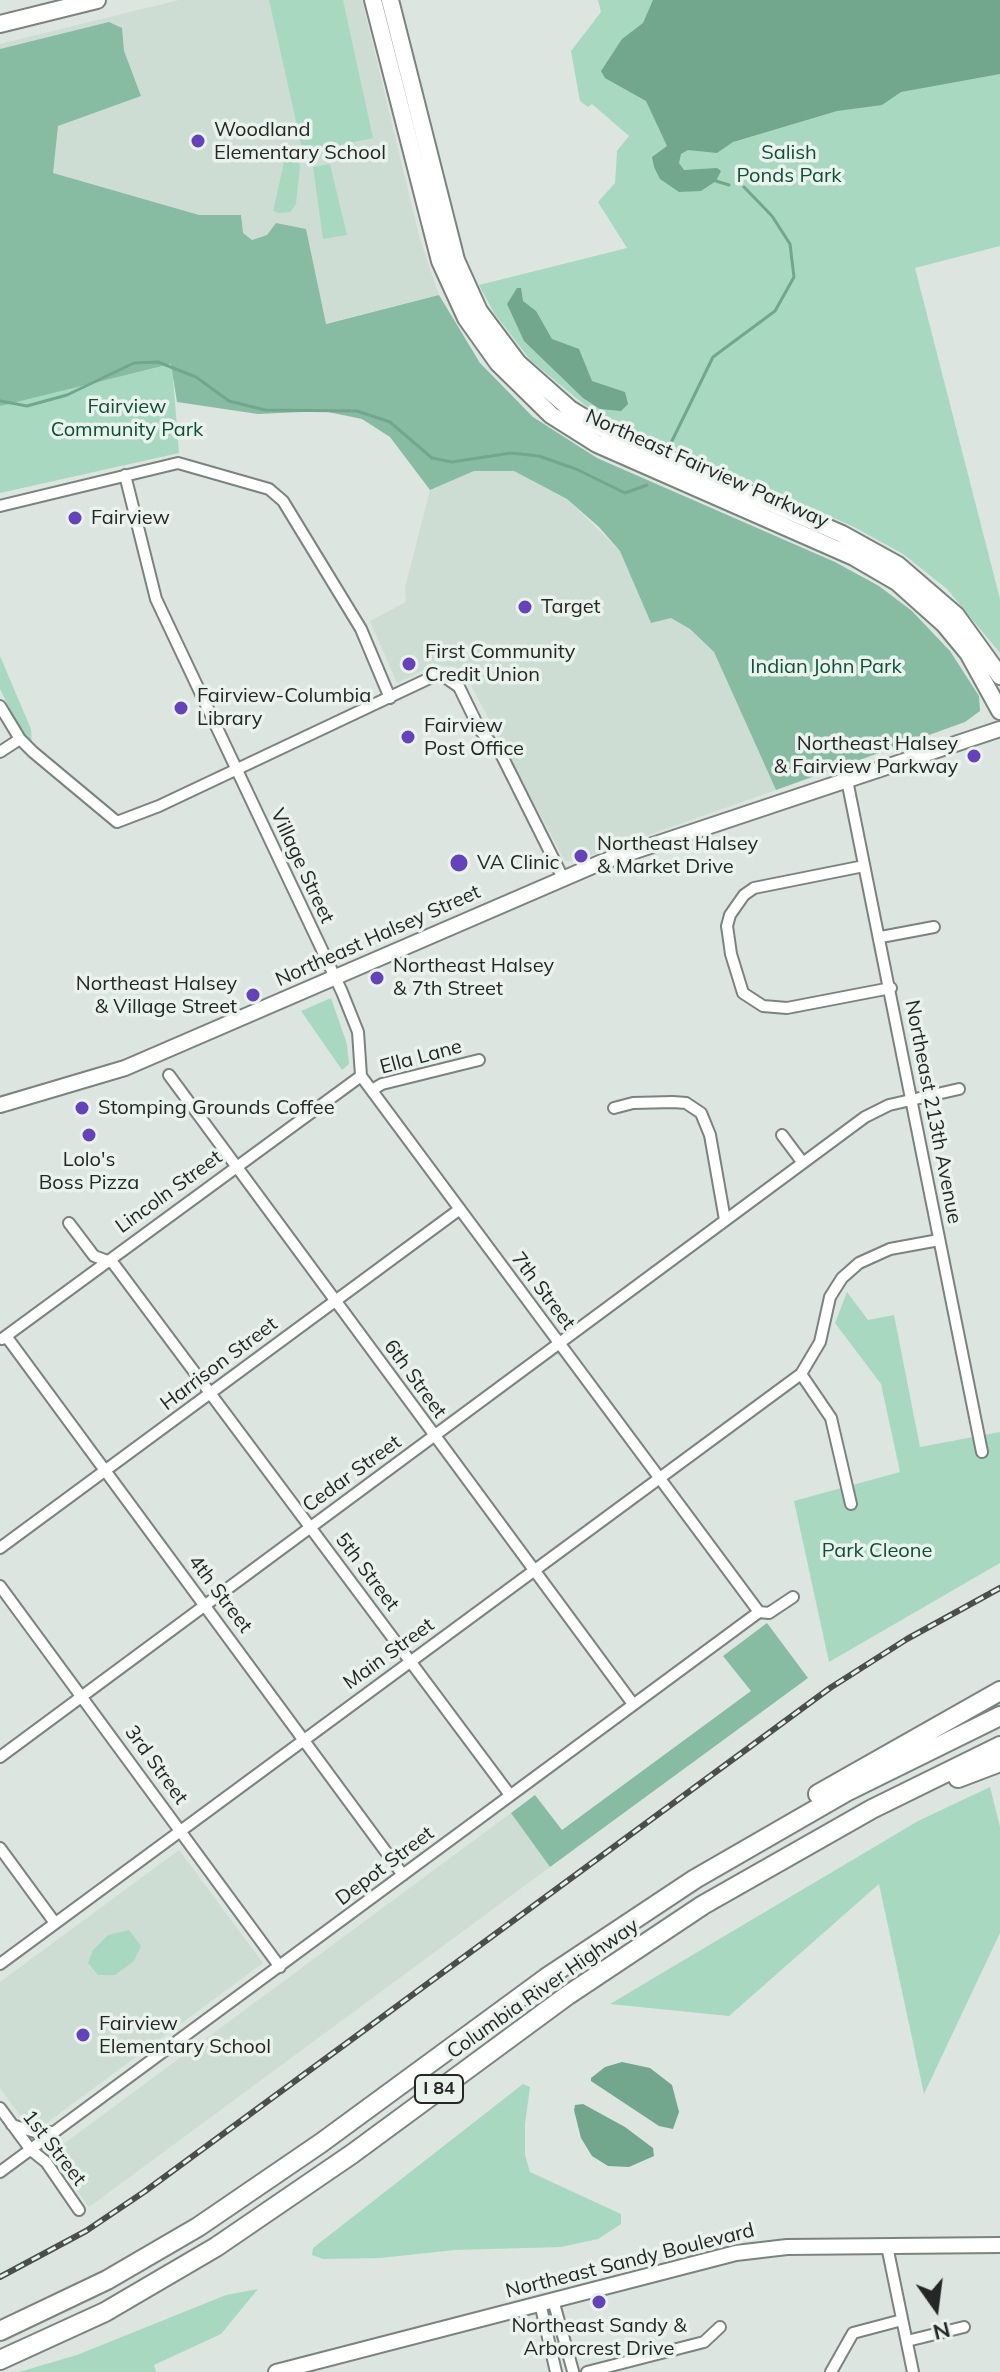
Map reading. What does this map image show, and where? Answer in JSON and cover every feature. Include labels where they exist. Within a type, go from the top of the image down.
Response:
[{"type":"highway","points":[[733,1856],[808,1800],[1000,1691]]},
{"type":"highway","name":"Columbia River Highway","points":[[0,2331],[107,2280],[198,2227],[321,2143],[546,1978],[733,1856],[846,1792],[1000,1716]]},
{"type":"highway","name":"Columbia River Highway","points":[[0,2360],[105,2312],[216,2247],[616,1962],[760,1871],[872,1809],[1000,1746]]},
{"type":"highway","points":[[872,1809],[1000,1762]]},
{"type":"main road","points":[[0,24],[97,0]]},
{"type":"main road","name":"Northeast Fairview Parkway","points":[[373,0],[440,261],[466,318],[498,363],[551,415],[597,444],[828,545],[897,582],[944,624],[968,653],[1000,711]]},
{"type":"main road","name":"Northeast Fairview Parkway","points":[[390,0],[456,260],[479,311],[518,363],[570,409],[610,433],[842,534],[898,565],[956,615],[1000,676]]},
{"type":"main road","name":"Northeast Halsey Street","points":[[0,1105],[125,1068],[563,878],[1000,729]]},
{"type":"main road","name":"Northeast Sandy Boulevard","points":[[276,2372],[755,2249],[1000,2245]]},
{"type":"street","points":[[0,506],[170,464],[190,464],[269,489],[283,501],[361,629],[390,698]]},
{"type":"street","name":"Village Street","points":[[125,475],[156,599],[335,977]]},
{"type":"street","points":[[0,706],[20,739],[33,752],[117,822],[237,770],[432,677],[451,679],[459,687],[480,730],[511,771],[563,878]]},
{"type":"street","points":[[0,752],[20,739]]},
{"type":"street","name":"Northeast 213th Avenue","points":[[847,780],[881,937],[982,1452]]},
{"type":"street","points":[[864,866],[754,888],[744,895],[730,915],[727,926],[731,954],[743,993],[752,1001],[775,1009],[891,988]]},
{"type":"street","points":[[881,937],[934,927]]},
{"type":"street","points":[[335,977],[358,1032],[361,1076]]},
{"type":"street","name":"Ella Lane","points":[[372,1090],[382,1084],[479,1060]]},
{"type":"street","name":"6th Street","points":[[169,1075],[633,1704]]},
{"type":"street","name":"7th Street","points":[[361,1076],[759,1612]]},
{"type":"street","name":"Lincoln Street","points":[[3,1338],[105,1260],[361,1076]]},
{"type":"street","name":"Cedar Street","points":[[0,1757],[865,1117],[913,1099],[959,1089]]},
{"type":"street","points":[[614,1108],[644,1102],[673,1102],[686,1103],[701,1113],[713,1148],[725,1220]]},
{"type":"street","points":[[782,1135],[803,1163]]},
{"type":"street","name":"Harrison Street","points":[[0,1548],[460,1209]]},
{"type":"street","name":"5th Street","points":[[69,1223],[94,1256],[113,1263],[510,1795]]},
{"type":"street","points":[[851,1504],[831,1418],[801,1374],[820,1342],[830,1297],[850,1270],[879,1252],[939,1240]]},
{"type":"street","name":"4th Street","points":[[3,1338],[305,1738],[403,1875]]},
{"type":"street","name":"Main Street","points":[[0,1964],[801,1374]]},
{"type":"street","name":"3rd Street","points":[[0,1586],[280,1967]]},
{"type":"street","name":"Depot Street","points":[[0,2172],[759,1612],[769,1613],[793,1597]]},
{"type":"street","points":[[0,1848],[55,1923]]},
{"type":"street","name":"1st Street","points":[[0,2108],[31,2150],[46,2162],[79,2210]]},
{"type":"street","points":[[12,2125],[35,2132],[56,2132]]},
{"type":"street","points":[[887,2246],[913,2372]]},
{"type":"street","points":[[547,2301],[574,2371]]},
{"type":"street","points":[[547,2301],[556,2372],[566,2368],[574,2371]]},
{"type":"street","points":[[831,2372],[853,2333],[902,2320]]},
{"type":"street","points":[[587,2372],[704,2342],[720,2327]]},
{"type":"street","points":[[907,2341],[964,2327]]},
{"type":"shaded area","name":"Woodland Elementary School","points":[[179,0],[362,0],[420,239],[439,295],[0,405],[0,44]]},
{"type":"shaded area","points":[[653,0],[1000,0],[1000,74],[901,92],[882,105],[837,111],[733,142],[717,153],[688,150],[681,154],[679,163],[684,170],[717,168],[721,171],[716,181],[701,191],[679,192],[660,179],[654,167],[652,157],[667,146],[646,101],[605,78],[601,71],[622,39],[643,23]]},
{"type":"shaded area","points":[[517,288],[521,288],[523,301],[536,311],[552,339],[579,349],[592,381],[625,392],[628,404],[621,411],[600,409],[583,398],[524,341],[507,304]]},
{"type":"shaded area","points":[[474,471],[514,471],[567,499],[620,551],[651,622],[671,618],[690,629],[714,652],[776,790],[575,861],[565,861],[467,678],[456,667],[435,665],[397,683],[370,621],[406,602],[405,588],[430,490]]},
{"type":"shaded area","points":[[511,1813],[550,1867],[89,2207],[50,2154]]},
{"type":"shaded area","name":"Fairview Elementary School","points":[[179,1850],[263,1963],[33,2133],[0,2088],[0,1982]]},
{"type":"shaded area","points":[[622,2062],[650,2068],[672,2085],[679,2112],[673,2129],[659,2126],[591,2081],[605,2067]]},
{"type":"shaded area","points":[[583,2104],[625,2127],[653,2148],[654,2156],[629,2167],[608,2166],[592,2156],[581,2138],[574,2110],[575,2105]]},
{"type":"green space","points":[[269,0],[343,0],[373,138],[303,153]]},
{"type":"green space","name":"Salish Ponds Park","points":[[598,0],[1000,0],[1000,246],[915,268],[1000,599],[1000,653],[947,589],[903,554],[852,526],[610,420],[586,406],[531,361],[494,313],[479,285],[627,248],[598,202],[615,183],[617,151],[629,136],[592,104],[588,107],[580,101],[571,51],[601,12]]},
{"type":"green space","name":"Indian John Park","points":[[109,22],[122,28],[124,51],[141,96],[58,126],[53,173],[199,215],[241,215],[243,233],[252,240],[267,235],[276,223],[306,229],[326,324],[439,295],[480,363],[533,417],[597,458],[835,562],[879,586],[912,611],[950,651],[979,696],[980,711],[965,722],[776,790],[714,652],[690,629],[671,618],[651,623],[620,551],[599,527],[567,499],[514,471],[474,471],[430,490],[390,437],[362,419],[323,411],[258,414],[177,402],[171,364],[0,406],[0,49]]},
{"type":"green space","points":[[285,158],[298,161],[300,166],[296,204],[290,212],[279,213],[273,211]]},
{"type":"green space","points":[[330,164],[347,235],[323,239],[313,167]]},
{"type":"green space","name":"Fairview Community Park","points":[[172,364],[179,453],[0,493],[0,405]]},
{"type":"green space","points":[[0,656],[31,729],[32,744],[21,731],[0,689]]},
{"type":"green space","points":[[331,998],[347,1044],[349,1064],[342,1070],[301,1011]]},
{"type":"green space","name":"Park Cleone","points":[[847,1292],[868,1320],[894,1315],[920,1447],[1000,1432],[1000,1563],[829,1662],[794,1501],[900,1472],[881,1384],[835,1323]]},
{"type":"green space","points":[[767,1623],[808,1678],[550,1867],[511,1813],[535,1795],[562,1830],[751,1691],[723,1656]]},
{"type":"green space","points":[[990,1787],[1000,1827],[1000,1933],[924,2094],[879,1884],[729,2016],[610,2004],[918,1821]]},
{"type":"green space","points":[[129,1930],[141,1946],[134,1961],[115,1975],[98,1975],[88,1963],[93,1950],[108,1935]]},
{"type":"green space","points":[[523,2084],[530,2087],[525,2155],[530,2172],[621,2214],[621,2224],[598,2239],[561,2247],[455,2250],[380,2258],[323,2259],[312,2255],[313,2248]]},
{"type":"green space","points":[[258,2289],[221,2334],[154,2365],[156,2372],[19,2372],[77,2355],[226,2295]]},
{"type":"waterway","points":[[716,181],[729,185]]},
{"type":"waterway","points":[[669,447],[713,357],[775,311],[794,277],[790,244],[772,216],[744,187]]},
{"type":"waterway","points":[[0,401],[27,406],[67,395],[134,363],[158,362],[196,377],[229,401],[265,410],[357,411],[390,422],[432,458],[452,462],[511,453],[539,456],[576,469],[625,493],[647,485]]},
{"type":"railway","points":[[0,2277],[86,2231],[144,2192],[830,1688],[907,1639],[1000,1588]]},
{"type":"place","name":"Woodland Elementary School","points":[[198,141]]},
{"type":"place","name":"Fairview","points":[[75,518]]},
{"type":"place","name":"Target","points":[[525,607]]},
{"type":"place","name":"First Community Credit Union","points":[[409,664]]},
{"type":"place","name":"Fairview-Columbia Library","points":[[181,708]]},
{"type":"place","name":"Fairview Post Office","points":[[408,737]]},
{"type":"place","name":"Northeast Halsey & Fairview Parkway","points":[[974,756]]},
{"type":"place","name":"Northeast Halsey & Market Drive","points":[[581,856]]},
{"type":"place","name":"VA Clinic","points":[[459,863]]},
{"type":"place","name":"Northeast Halsey & 7th Street","points":[[377,978]]},
{"type":"place","name":"Northeast Halsey & Village Street","points":[[253,995]]},
{"type":"place","name":"Stomping Grounds Coffee","points":[[82,1108]]},
{"type":"place","name":"Lolo's Boss Pizza","points":[[89,1135]]},
{"type":"place","name":"Fairview Elementary School","points":[[83,2035]]},
{"type":"place","name":"Northeast Sandy & Arborcrest Drive","points":[[599,2302]]}]
